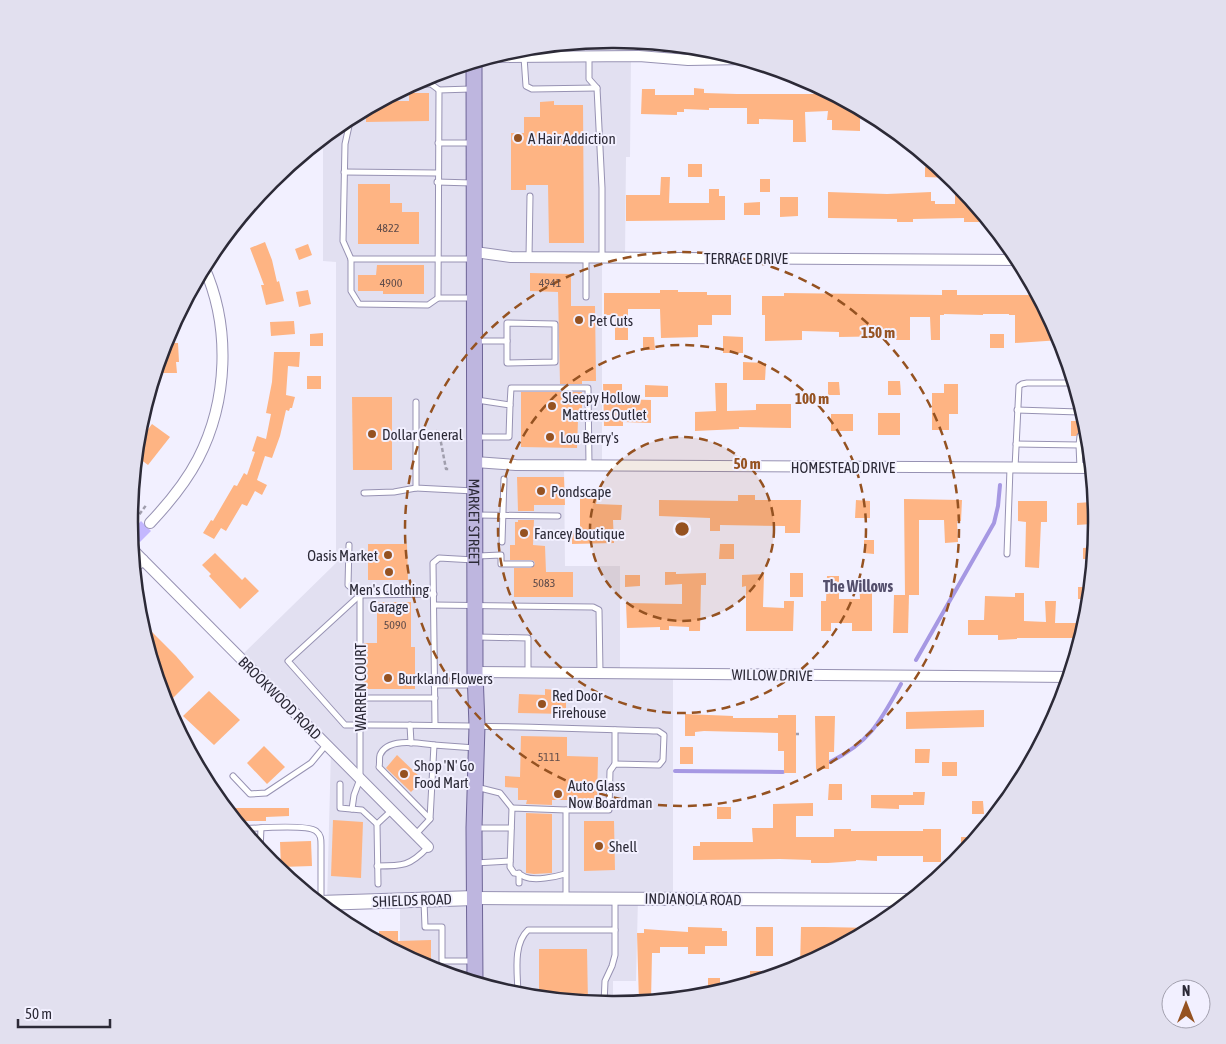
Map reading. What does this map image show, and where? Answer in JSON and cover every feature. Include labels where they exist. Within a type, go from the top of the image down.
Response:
[{"type":"main road","name":"MARKET STREET","points":[[474,69],[474,491],[477,726],[474,828],[475,973]]},
{"type":"main road","name":"SHIELDS ROAD","points":[[330,903],[475,898]]},
{"type":"street","points":[[520,57],[589,56],[716,59]]},
{"type":"street","name":"TERRACE DRIVE","points":[[474,256],[1009,260]]},
{"type":"street","points":[[150,523],[177,492],[195,464],[207,439],[219,398],[222,355],[221,333],[213,292],[207,276]]},
{"type":"street","name":"HOMESTEAD DRIVE","points":[[474,462],[516,465],[1084,468]]},
{"type":"street","name":"BROOKWOOD ROAD","points":[[140,557],[428,847]]},
{"type":"street","name":"WILLOW DRIVE","points":[[475,678],[528,673],[1061,677]]},
{"type":"street","name":"INDIANOLA ROAD","points":[[475,898],[899,900]]},
{"type":"lane","points":[[589,56],[589,79],[597,88],[602,188],[602,257]]},
{"type":"lane","points":[[524,57],[526,86],[532,89],[597,88]]},
{"type":"lane","points":[[431,84],[439,90],[474,89]]},
{"type":"lane","points":[[438,298],[439,90]]},
{"type":"lane","points":[[349,127],[345,144],[343,241],[351,259],[351,290],[359,304],[428,305],[438,298],[474,298]]},
{"type":"lane","points":[[438,144],[474,143]]},
{"type":"lane","points":[[344,172],[438,173]]},
{"type":"lane","points":[[438,182],[474,183]]},
{"type":"lane","points":[[529,257],[530,196]]},
{"type":"lane","points":[[351,259],[438,259],[474,256]]},
{"type":"lane","points":[[586,257],[586,297]]},
{"type":"lane","points":[[507,323],[555,324],[555,362],[507,363],[507,341],[507,323]]},
{"type":"lane","points":[[474,340],[507,341]]},
{"type":"lane","points":[[1008,554],[1018,390],[1022,384],[1066,383]]},
{"type":"lane","points":[[474,437],[509,437],[511,388],[588,388],[589,465]]},
{"type":"lane","points":[[474,400],[510,405]]},
{"type":"lane","points":[[416,402],[416,488]]},
{"type":"lane","points":[[1017,410],[1074,412]]},
{"type":"lane","points":[[1080,439],[1080,468]]},
{"type":"lane","points":[[1016,444],[1079,445]]},
{"type":"lane","points":[[502,542],[504,479]]},
{"type":"lane","points":[[364,493],[394,492],[416,488],[474,491]]},
{"type":"lane","points":[[475,515],[558,516]]},
{"type":"lane","points":[[349,545],[348,585],[360,595],[434,594]]},
{"type":"lane","points":[[435,725],[433,563],[439,558],[475,558],[501,555],[501,564],[531,564]]},
{"type":"lane","points":[[360,595],[288,661],[345,725],[435,725],[658,731],[664,735],[663,760],[659,765],[614,764]]},
{"type":"lane","name":"WARREN COURT","points":[[352,809],[354,795],[360,779],[360,595]]},
{"type":"lane","points":[[434,605],[593,607],[600,610],[600,673]]},
{"type":"lane","points":[[475,637],[528,638],[528,673]]},
{"type":"lane","points":[[434,686],[475,678]]},
{"type":"lane","points":[[360,698],[434,698]]},
{"type":"lane","points":[[410,725],[411,743]]},
{"type":"lane","points":[[512,808],[609,810],[610,771],[614,764],[615,730]]},
{"type":"lane","points":[[430,819],[380,767],[380,755],[388,746],[396,743],[477,748]]},
{"type":"lane","points":[[233,776],[250,794],[266,792],[311,764],[326,745]]},
{"type":"lane","points":[[416,835],[430,819],[434,746]]},
{"type":"lane","points":[[340,784],[340,808],[362,810],[377,824],[378,884]]},
{"type":"lane","points":[[476,787],[500,793],[512,808],[510,867],[514,873],[519,873],[526,878],[552,878],[565,874]]},
{"type":"lane","points":[[566,810],[566,898]]},
{"type":"lane","points":[[377,824],[391,811]]},
{"type":"lane","points":[[250,828],[305,828],[318,832],[321,836],[320,895]]},
{"type":"lane","points":[[260,840],[261,828]]},
{"type":"lane","points":[[474,828],[511,828]]},
{"type":"lane","points":[[378,866],[402,866],[417,858],[428,847]]},
{"type":"lane","points":[[475,863],[510,861]]},
{"type":"lane","points":[[519,873],[519,883]]},
{"type":"lane","points":[[604,996],[605,981],[615,955],[616,898]]},
{"type":"lane","points":[[424,900],[425,927],[442,927],[442,961],[475,973]]},
{"type":"lane","points":[[518,987],[518,949],[521,936],[528,930],[615,930]]},
{"type":"path","points":[[436,432],[439,432],[446,469],[449,468]]},
{"type":"path","points":[[138,516],[147,504]]},
{"type":"shaded area","points":[[582,49],[585,49],[585,56],[631,56],[630,157],[626,157],[625,258],[602,258],[602,465],[564,466],[565,566],[620,566],[620,673],[673,674],[673,899],[638,898],[636,981],[613,981],[613,996],[551,992],[520,987],[460,971],[400,946],[400,901],[329,902],[327,900],[331,750],[240,657],[336,563],[336,262],[323,261],[323,147],[349,127],[403,96],[460,73],[490,64],[520,57]]},
{"type":"shaded area","points":[[141,521],[151,531],[140,542],[139,541],[138,524]]},
{"type":"building","points":[[694,88],[704,89],[704,93],[818,94],[860,117],[860,131],[832,130],[832,120],[827,120],[828,111],[805,112],[806,142],[793,142],[793,120],[759,119],[759,124],[747,124],[747,108],[684,109],[684,112],[677,112],[677,115],[641,114],[642,89],[655,89],[655,95],[694,95]]},
{"type":"building","points":[[410,93],[429,93],[429,121],[366,122],[366,117],[394,101],[409,101]]},
{"type":"building","points":[[554,101],[554,105],[583,105],[584,243],[549,243],[548,185],[526,185],[526,190],[511,190],[511,133],[524,133],[524,117],[540,117],[540,102]]},
{"type":"building","points":[[688,164],[702,164],[702,177],[688,177]]},
{"type":"building","points":[[925,167],[928,167],[940,178],[925,177]]},
{"type":"building","points":[[661,177],[670,177],[669,203],[709,203],[709,189],[719,189],[719,196],[725,196],[725,220],[626,221],[626,195],[660,195]]},
{"type":"building","points":[[760,179],[770,179],[770,192],[760,192]]},
{"type":"building","points":[[358,184],[390,184],[390,203],[402,203],[402,212],[419,212],[419,244],[358,244]]},
{"type":"building","points":[[828,192],[887,194],[931,192],[931,201],[935,201],[935,204],[955,204],[955,193],[980,222],[964,222],[964,218],[913,219],[913,222],[897,222],[897,219],[828,218]]},
{"type":"building","points":[[780,197],[798,197],[798,216],[780,217]]},
{"type":"building","points":[[760,202],[760,215],[744,215],[744,203]]},
{"type":"building","points":[[265,242],[284,301],[266,305],[261,285],[264,285],[250,248]]},
{"type":"building","points":[[308,244],[312,255],[299,260],[295,249]]},
{"type":"building","points":[[377,265],[424,265],[424,294],[383,294],[383,291],[358,291],[358,275],[376,275]]},
{"type":"building","points":[[530,273],[571,274],[571,306],[595,306],[596,381],[582,381],[582,384],[560,384],[558,292],[530,291]]},
{"type":"building","points":[[308,290],[311,304],[299,307],[296,292]]},
{"type":"building","points":[[660,290],[707,292],[707,295],[731,295],[731,315],[712,315],[712,325],[698,325],[698,337],[661,338],[660,309],[628,309],[628,340],[615,340],[615,315],[604,315],[604,293],[660,293]]},
{"type":"building","points":[[942,290],[957,290],[957,295],[1030,295],[1051,341],[1015,343],[1015,315],[944,314],[940,315],[940,340],[931,340],[930,317],[910,317],[910,340],[896,340],[897,336],[839,337],[839,332],[802,331],[802,340],[765,341],[765,315],[762,315],[762,296],[784,296],[784,293],[942,295]]},
{"type":"building","points":[[294,321],[295,334],[271,336],[270,322]]},
{"type":"building","points":[[323,333],[323,346],[310,346],[310,334]]},
{"type":"building","points":[[990,334],[1004,334],[1004,348],[990,348]]},
{"type":"building","points":[[723,336],[743,337],[743,353],[723,353]]},
{"type":"building","points":[[643,337],[654,337],[655,350],[643,350]]},
{"type":"building","points":[[174,343],[178,343],[179,362],[176,362],[177,373],[163,373]]},
{"type":"building","points":[[274,352],[300,352],[299,367],[288,366],[286,395],[295,397],[292,408],[289,411],[286,410],[280,436],[272,458],[265,456],[257,480],[267,485],[262,495],[255,491],[247,506],[242,504],[226,531],[221,528],[214,539],[203,533],[211,520],[213,521],[234,485],[237,486],[244,473],[247,475],[255,452],[252,451],[257,436],[266,439],[271,414],[266,413],[272,382]]},
{"type":"building","points":[[743,362],[766,363],[765,380],[743,380]]},
{"type":"building","points":[[307,376],[321,376],[321,389],[307,389]]},
{"type":"building","points":[[888,381],[900,381],[901,395],[888,395]]},
{"type":"building","points":[[828,382],[839,382],[840,395],[828,395]]},
{"type":"building","points":[[715,383],[727,383],[727,411],[756,410],[756,404],[791,404],[791,428],[739,427],[739,429],[695,431],[695,412],[716,411]]},
{"type":"building","points":[[603,384],[622,384],[622,399],[651,400],[651,423],[623,422],[623,426],[604,426]]},
{"type":"building","points":[[944,384],[958,384],[958,414],[949,414],[949,430],[932,430],[932,393],[944,393]]},
{"type":"building","points":[[645,385],[668,386],[668,397],[645,397]]},
{"type":"building","points":[[521,392],[582,392],[582,420],[578,420],[577,448],[521,447]]},
{"type":"building","name":"Dollar General","points":[[352,397],[392,397],[392,470],[353,470]]},
{"type":"building","points":[[878,413],[900,413],[900,435],[878,435]]},
{"type":"building","points":[[831,414],[853,414],[853,431],[831,431]]},
{"type":"building","points":[[1071,421],[1076,421],[1079,433],[1076,436],[1071,436]]},
{"type":"building","points":[[152,424],[170,437],[148,465],[143,461],[148,430]]},
{"type":"building","name":"Pondscape","points":[[517,477],[564,477],[565,505],[534,505],[534,511],[518,511]]},
{"type":"building","points":[[738,495],[755,495],[755,500],[801,500],[800,533],[785,533],[785,526],[720,525],[720,531],[710,531],[710,518],[659,516],[659,500],[738,501]]},
{"type":"building","points":[[580,497],[597,499],[596,504],[622,505],[621,520],[613,520],[614,543],[572,544],[572,530],[580,530]]},
{"type":"building","points":[[904,499],[962,500],[961,521],[957,521],[958,542],[945,543],[944,520],[919,520],[919,595],[905,595]]},
{"type":"building","points":[[856,500],[870,501],[870,518],[855,518]]},
{"type":"building","points":[[1018,501],[1047,501],[1047,522],[1041,522],[1039,568],[1025,567],[1026,522],[1018,521]]},
{"type":"building","points":[[1087,502],[1088,524],[1077,525],[1077,503]]},
{"type":"building","points":[[518,520],[534,520],[533,545],[545,546],[546,572],[573,572],[573,597],[514,597],[514,568],[531,568],[535,564],[531,560],[510,560],[510,545],[515,545],[515,522],[518,522]]},
{"type":"building","points":[[864,540],[874,540],[874,554],[864,553]]},
{"type":"building","points":[[368,544],[407,544],[408,580],[368,580]]},
{"type":"building","points":[[720,544],[734,544],[734,559],[719,559]]},
{"type":"building","points":[[1083,548],[1086,548],[1085,559],[1083,559]]},
{"type":"building","points":[[215,553],[242,580],[245,577],[259,591],[240,609],[209,576],[211,574],[202,565]]},
{"type":"building","points":[[665,572],[676,572],[676,574],[706,573],[706,585],[701,585],[700,631],[689,631],[689,627],[669,626],[669,630],[660,630],[660,627],[627,628],[626,603],[682,604],[682,584],[665,585]]},
{"type":"building","points":[[790,573],[803,573],[803,597],[790,597]]},
{"type":"building","points":[[764,574],[763,607],[784,608],[784,601],[794,601],[793,631],[746,631],[746,586],[742,587],[742,575]]},
{"type":"building","points":[[625,575],[640,575],[640,586],[625,587]]},
{"type":"building","points":[[827,576],[839,576],[839,599],[860,599],[859,582],[872,582],[872,631],[852,631],[852,623],[831,623],[831,631],[821,631],[821,601],[826,601]]},
{"type":"building","points":[[1078,587],[1083,587],[1081,599],[1078,599]]},
{"type":"building","points":[[1015,593],[1024,593],[1024,621],[1046,622],[1045,601],[1056,601],[1055,623],[1076,623],[1073,638],[998,640],[998,635],[968,635],[968,620],[984,620],[985,596],[1015,597]]},
{"type":"building","points":[[894,595],[909,595],[908,633],[893,633]]},
{"type":"building","points":[[377,602],[411,602],[411,647],[415,647],[415,689],[364,689],[364,643],[377,643]]},
{"type":"building","points":[[152,632],[176,656],[194,677],[173,698]]},
{"type":"building","name":"Red Door Firehouse","points":[[545,689],[555,690],[555,694],[566,694],[566,714],[518,713],[519,694],[545,695]]},
{"type":"building","points":[[209,691],[240,720],[214,745],[183,716]]},
{"type":"building","points":[[984,710],[984,727],[906,729],[906,712]]},
{"type":"building","points":[[685,714],[733,716],[733,718],[778,718],[778,715],[796,715],[796,773],[784,773],[784,751],[778,751],[778,733],[704,731],[695,732],[695,736],[685,736]]},
{"type":"building","points":[[815,716],[835,716],[834,752],[829,752],[829,769],[816,769]]},
{"type":"building","points":[[521,736],[567,737],[567,756],[598,757],[597,800],[552,800],[552,805],[526,804],[527,800],[518,800],[518,788],[505,787],[505,776],[520,777]]},
{"type":"building","points":[[264,746],[285,767],[267,784],[247,763]]},
{"type":"building","points":[[680,747],[693,747],[693,764],[680,764]]},
{"type":"building","points":[[915,749],[930,749],[929,763],[915,763]]},
{"type":"building","name":"Shop 'N' Go Food Mart","points":[[397,755],[423,780],[411,792],[386,768]]},
{"type":"building","points":[[942,762],[957,762],[957,776],[942,776]]},
{"type":"building","points":[[829,784],[842,784],[842,800],[828,800]]},
{"type":"building","points":[[913,792],[925,792],[924,805],[899,805],[899,809],[871,808],[871,795],[913,795]]},
{"type":"building","points":[[972,801],[983,801],[984,814],[972,814]]},
{"type":"building","points":[[813,803],[813,816],[796,816],[796,837],[834,837],[834,829],[851,829],[851,831],[923,831],[923,829],[941,829],[941,862],[923,862],[923,856],[877,856],[877,861],[856,860],[828,863],[811,863],[811,860],[780,859],[693,860],[693,846],[700,846],[700,842],[753,842],[752,828],[773,828],[773,804]]},
{"type":"building","points":[[717,807],[731,807],[731,819],[717,819]]},
{"type":"building","points":[[235,808],[289,808],[289,816],[266,817],[266,821],[245,821]]},
{"type":"building","points":[[526,813],[552,814],[552,873],[526,873]]},
{"type":"building","points":[[333,820],[363,822],[361,878],[331,876]]},
{"type":"building","name":"Shell","points":[[584,821],[614,821],[615,870],[584,871]]},
{"type":"building","points":[[961,837],[968,837],[961,845]]},
{"type":"building","points":[[311,841],[312,866],[287,867],[281,861],[280,842]]},
{"type":"building","points":[[688,927],[722,928],[722,931],[727,931],[727,946],[705,946],[705,954],[688,954],[688,947],[660,947],[660,953],[652,953],[651,994],[639,995],[637,933],[644,933],[644,929],[688,932]]},
{"type":"building","points":[[756,927],[773,927],[773,956],[756,956]]},
{"type":"building","points":[[801,927],[859,928],[823,948],[800,958]]},
{"type":"building","points":[[379,931],[398,931],[398,941],[431,940],[431,960],[403,948],[379,935]]},
{"type":"building","points":[[539,949],[587,949],[588,995],[539,990]]},
{"type":"building","points":[[750,971],[766,971],[750,976]]},
{"type":"building","points":[[708,978],[720,978],[720,984],[708,987]]},
{"type":"waterway","points":[[916,660],[994,523],[1000,485]]},
{"type":"waterway","points":[[830,762],[865,739],[880,720],[901,684]]},
{"type":"waterway","points":[[675,771],[783,772]]},
{"type":"place","name":"A Hair Addiction","points":[[518,138]]},
{"type":"place","name":"Pet Cuts","points":[[579,320]]},
{"type":"place","name":"Sleepy Hollow Mattress Outlet","points":[[552,406]]},
{"type":"place","name":"Dollar General","points":[[372,434]]},
{"type":"place","name":"Lou Berry's","points":[[550,437]]},
{"type":"place","name":"Pondscape","points":[[541,491]]},
{"type":"place","name":"Fancey Boutique","points":[[524,533]]},
{"type":"place","name":"Oasis Market","points":[[388,555]]},
{"type":"place","name":"Men's Clothing Garage","points":[[389,572]]},
{"type":"place","name":"Burkland Flowers","points":[[388,678]]},
{"type":"place","name":"Red Door Firehouse","points":[[542,704]]},
{"type":"place","name":"Shop 'N' Go Food Mart","points":[[404,774]]},
{"type":"place","name":"Auto Glass Now Boardman","points":[[558,794]]},
{"type":"place","name":"Shell","points":[[599,846]]},
{"type":"district","name":"The Willows","points":[[858,586]]}]
